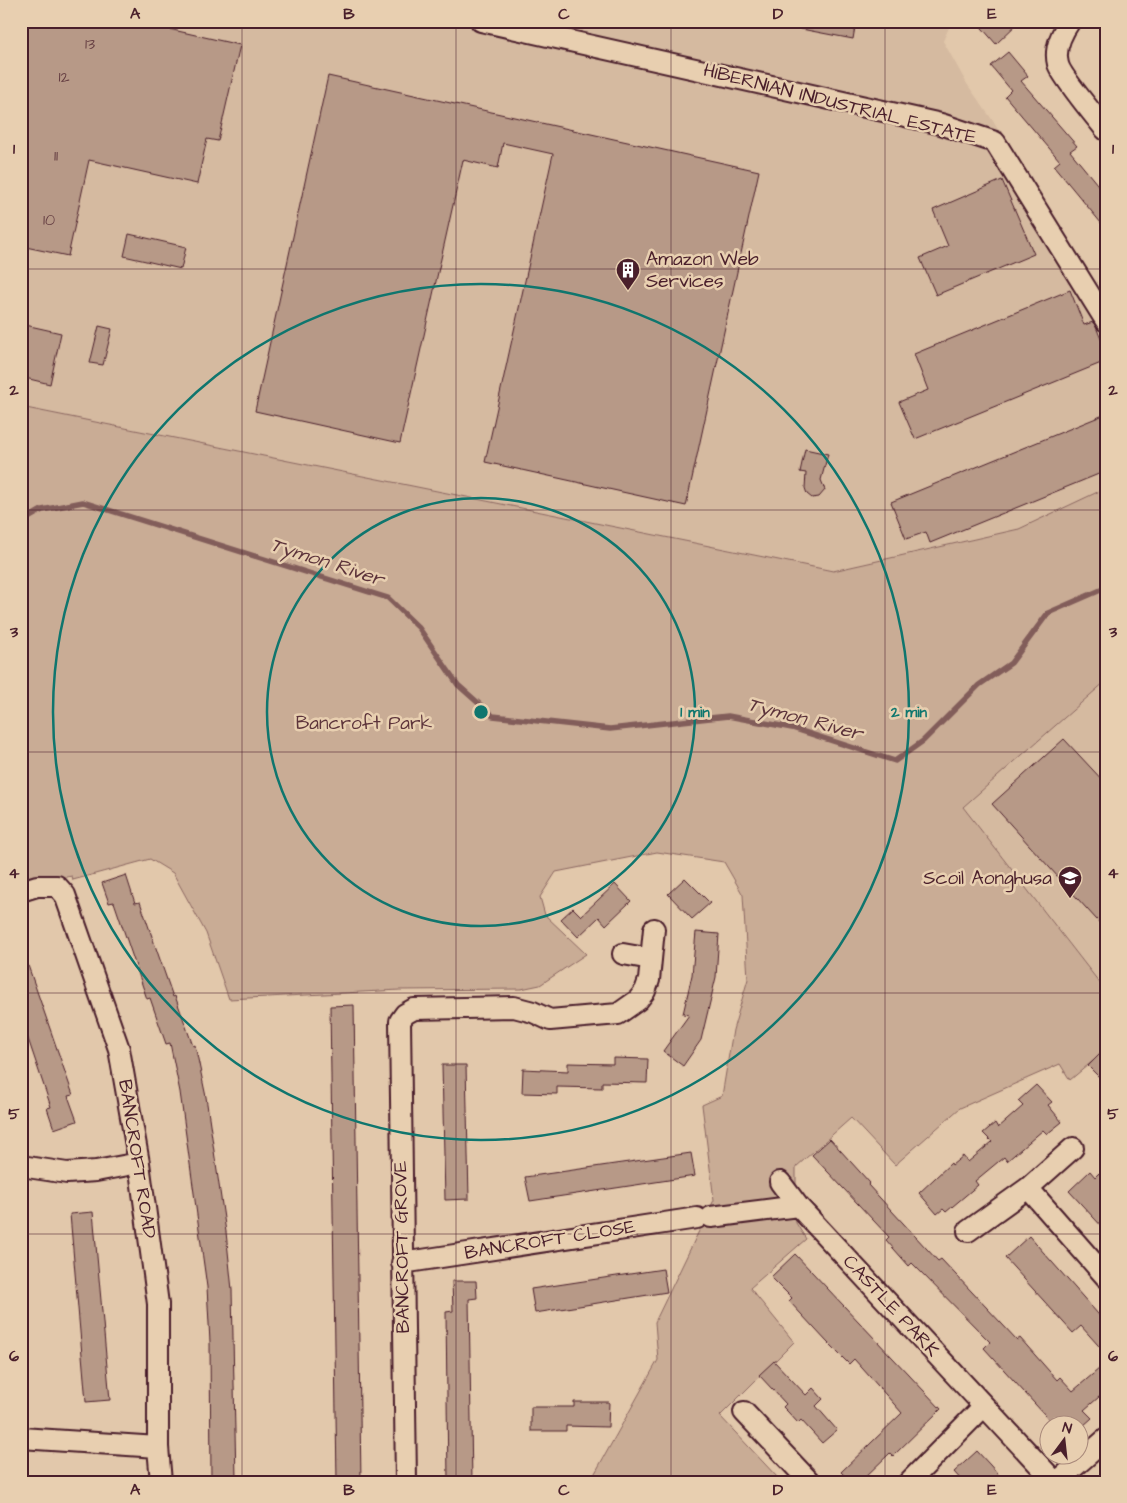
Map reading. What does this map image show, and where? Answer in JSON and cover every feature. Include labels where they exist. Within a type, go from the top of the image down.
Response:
[{"type":"street","name":"HIBERNIAN INDUSTRIAL ESTATE","points":[[481,21],[932,122],[995,142],[1106,320]]},
{"type":"street","points":[[1070,21],[1062,32],[1057,46],[1058,66],[1106,130]]},
{"type":"street","name":"BANCROFT ROAD","points":[[21,891],[37,886],[57,886],[65,896],[120,1049],[139,1163],[158,1304],[158,1447],[161,1482]]},
{"type":"street","points":[[623,954],[651,959],[654,929]]},
{"type":"street","name":"BANCROFT GROVE","points":[[406,1482],[400,1021],[404,1014],[414,1009],[514,1008],[532,1012],[550,1020],[618,1014],[634,1004],[645,991],[651,959]]},
{"type":"street","points":[[968,1231],[1028,1188],[1073,1148]]},
{"type":"street","points":[[21,1166],[67,1172],[96,1171],[139,1163]]},
{"type":"street","name":"CASTLE PARK","points":[[780,1182],[798,1206],[983,1407],[1056,1482],[1106,1439]]},
{"type":"street","points":[[1028,1188],[1106,1278]]},
{"type":"street","name":"BANCROFT CLOSE","points":[[402,1263],[704,1217],[798,1206]]},
{"type":"street","points":[[909,1482],[983,1407]]},
{"type":"street","points":[[744,1412],[810,1482]]},
{"type":"street","points":[[21,1438],[158,1447]]},
{"type":"shaded area","points":[[21,21],[952,21],[943,41],[967,84],[991,118],[1106,303],[1106,488],[1019,529],[833,571],[21,407]]},
{"type":"shaded area","name":"Scoil Aonghusa","points":[[1106,681],[1106,991],[963,807]]},
{"type":"green space","name":"Bancroft Park","points":[[21,407],[833,571],[1019,529],[1106,488],[1106,681],[963,807],[1106,991],[1106,1050],[1070,1080],[1060,1064],[960,1108],[895,1165],[851,1118],[796,1167],[796,1223],[806,1239],[750,1288],[794,1342],[720,1416],[778,1478],[774,1482],[590,1482],[658,1360],[655,1322],[714,1200],[702,1105],[722,1096],[733,1030],[748,979],[743,895],[724,862],[657,852],[556,872],[540,897],[545,915],[586,954],[540,985],[521,989],[400,990],[229,999],[206,933],[173,873],[150,859],[73,880],[72,876],[21,885]]},
{"type":"building","points":[[21,21],[133,21],[240,45],[218,141],[207,139],[197,184],[89,160],[68,256],[21,246]]},
{"type":"building","points":[[796,21],[856,21],[853,39],[796,28]]},
{"type":"building","points":[[976,21],[1020,21],[996,44]]},
{"type":"building","points":[[1008,52],[1028,76],[1021,81],[1077,146],[1070,151],[1106,195],[1106,229],[1054,166],[1060,161],[1005,96],[1011,90],[991,66]]},
{"type":"building","name":"Amazon Web Services","points":[[328,76],[759,171],[686,506],[485,462],[553,154],[503,143],[498,168],[463,160],[400,443],[255,411]]},
{"type":"building","points":[[1002,180],[1034,254],[936,295],[920,258],[948,246],[933,210]]},
{"type":"building","points":[[129,234],[186,247],[181,269],[124,256]]},
{"type":"building","points":[[1070,290],[1084,325],[1093,322],[1096,327],[1106,351],[1106,361],[915,439],[899,402],[928,390],[914,354]]},
{"type":"building","points":[[21,324],[61,333],[50,384],[21,377]]},
{"type":"building","points":[[99,326],[112,329],[103,365],[90,363]]},
{"type":"building","points":[[1106,414],[1106,471],[930,543],[926,532],[906,539],[891,502]]},
{"type":"building","points":[[805,449],[828,454],[821,480],[825,490],[819,497],[812,498],[807,494],[805,488],[806,473],[800,472]]},
{"type":"building","points":[[1064,739],[1106,784],[1106,930],[992,804]]},
{"type":"building","points":[[126,875],[135,903],[140,902],[173,997],[175,996],[193,1046],[195,1045],[206,1097],[226,1232],[232,1290],[236,1479],[211,1479],[210,1342],[207,1287],[180,1092],[170,1043],[166,1044],[150,998],[147,999],[114,902],[109,903],[102,883]]},
{"type":"building","points":[[685,878],[710,903],[692,919],[668,894]]},
{"type":"building","points":[[615,884],[631,901],[606,925],[599,917],[578,937],[561,919],[573,908],[581,916]]},
{"type":"building","points":[[696,932],[719,934],[716,977],[701,1040],[683,1066],[663,1051],[689,1015],[683,1014],[692,975]]},
{"type":"building","points":[[21,951],[23,951],[73,1095],[68,1096],[77,1121],[54,1129],[47,1108],[51,1107],[21,1018]]},
{"type":"building","points":[[354,1005],[361,1482],[337,1482],[330,1006]]},
{"type":"building","points":[[1106,1048],[1106,1084],[1088,1066]]},
{"type":"building","points":[[613,1058],[648,1059],[647,1083],[602,1082],[602,1088],[557,1087],[557,1094],[522,1093],[523,1069],[568,1071],[568,1063],[613,1064]]},
{"type":"building","points":[[442,1065],[466,1065],[469,1199],[445,1200]]},
{"type":"building","points":[[1036,1085],[1052,1102],[1048,1105],[1062,1122],[1047,1134],[1043,1130],[1007,1161],[1004,1157],[975,1181],[978,1185],[946,1212],[943,1209],[937,1214],[919,1193],[951,1163],[952,1165],[963,1156],[968,1162],[992,1142],[983,1133],[995,1123],[998,1128],[1023,1106],[1018,1101]]},
{"type":"building","points":[[830,1139],[870,1183],[868,1185],[938,1261],[941,1259],[1017,1340],[1020,1338],[1057,1380],[1060,1377],[1073,1391],[1106,1363],[1106,1391],[1084,1410],[1090,1416],[1046,1416],[984,1348],[990,1342],[912,1263],[909,1266],[886,1240],[889,1237],[812,1155]]},
{"type":"building","points":[[691,1153],[695,1176],[530,1201],[525,1177]]},
{"type":"building","points":[[1090,1171],[1095,1177],[1099,1173],[1106,1181],[1106,1231],[1069,1191]]},
{"type":"building","points":[[93,1212],[110,1400],[86,1402],[70,1214]]},
{"type":"building","points":[[1029,1236],[1106,1323],[1106,1354],[1081,1326],[1073,1333],[1005,1258]]},
{"type":"building","points":[[795,1254],[941,1409],[893,1456],[890,1453],[860,1482],[851,1482],[841,1472],[902,1413],[854,1359],[849,1364],[827,1342],[789,1301],[792,1298],[771,1277]]},
{"type":"building","points":[[663,1269],[667,1292],[535,1313],[531,1289]]},
{"type":"building","points":[[452,1281],[476,1281],[477,1298],[469,1299],[472,1482],[448,1482],[446,1312],[453,1311]]},
{"type":"building","points":[[774,1361],[806,1395],[813,1388],[823,1399],[816,1406],[837,1430],[822,1443],[801,1420],[798,1423],[783,1407],[786,1404],[759,1375]]},
{"type":"building","points":[[574,1402],[609,1402],[608,1427],[566,1426],[566,1431],[531,1431],[531,1407],[574,1407]]},
{"type":"building","points":[[977,1451],[1005,1482],[963,1482],[954,1472]]},
{"type":"waterway","name":"Tymon River","points":[[21,522],[42,510],[83,502],[388,598],[419,628],[458,685],[493,716],[610,729],[728,716],[792,728],[895,761],[923,741],[979,685],[1011,663],[1048,613],[1103,589],[1106,585]]},
{"type":"place","name":"Amazon Web Services","points":[[628,291]]},
{"type":"place","name":"Scoil Aonghusa","points":[[1070,899]]}]
